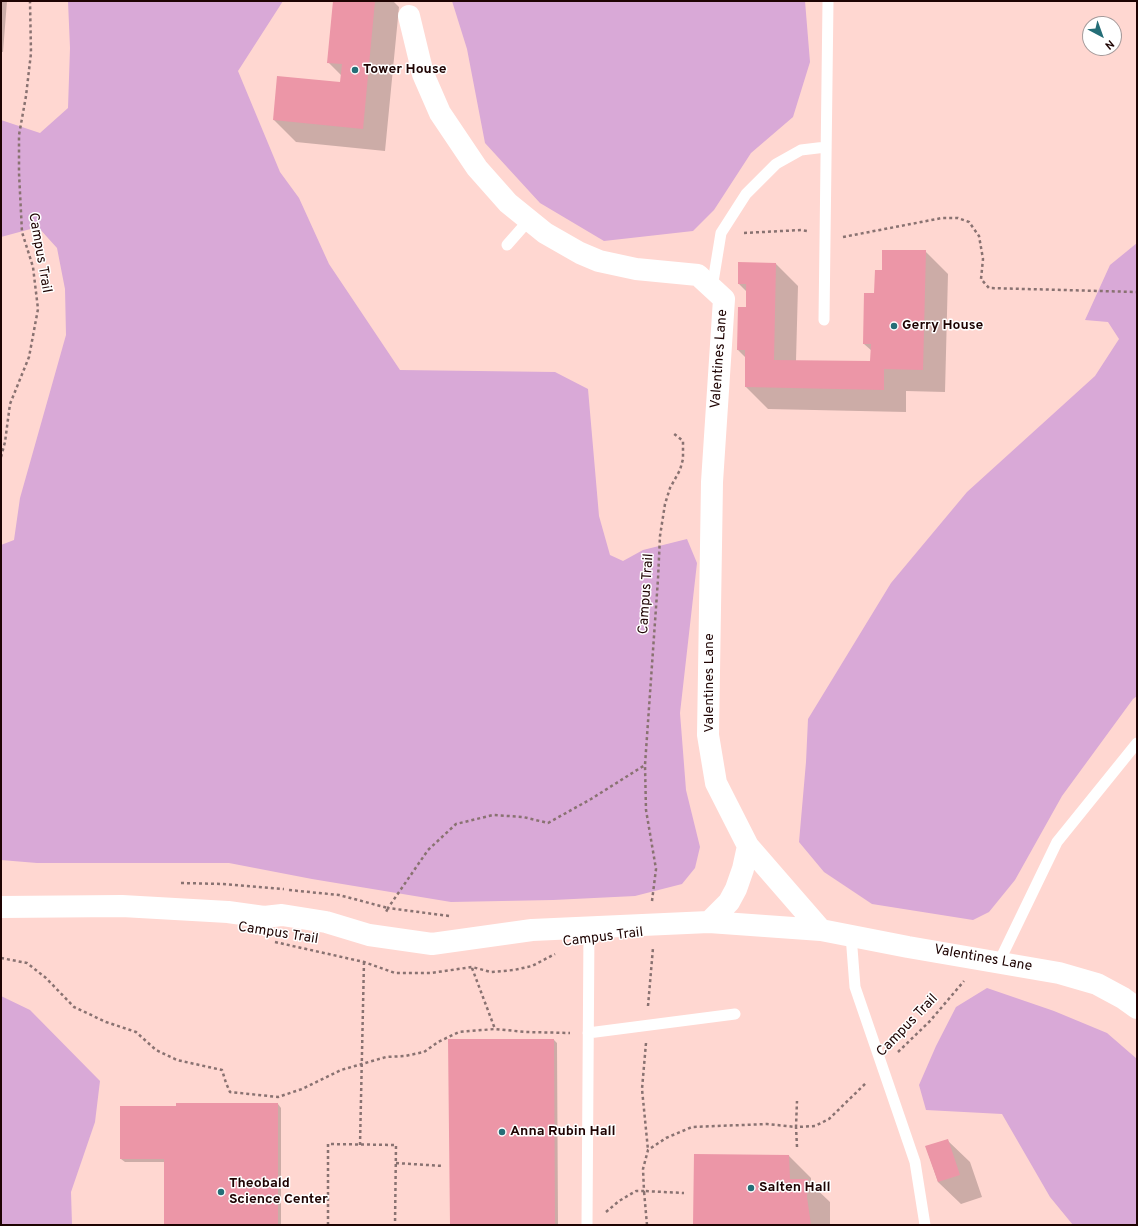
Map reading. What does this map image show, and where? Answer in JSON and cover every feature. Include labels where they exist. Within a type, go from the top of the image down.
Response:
[{"type":"street","name":"Valentines Lane","points":[[409,16],[423,74],[440,113],[477,168],[508,203],[546,233],[573,249],[599,261],[636,269],[698,274],[724,300],[712,482],[708,735],[716,783],[748,846],[821,930]]},
{"type":"street","points":[[709,922],[729,902],[736,889],[743,869],[748,846]]},
{"type":"street","name":"Valentines Lane","points":[[1,907],[122,906],[228,912],[264,917],[282,915],[326,922],[376,936],[432,944],[532,930],[709,922],[821,930],[908,947],[1059,973],[1097,984],[1123,998],[1137,1008]]},
{"type":"lane","points":[[824,320],[828,1]]},
{"type":"lane","points":[[712,288],[721,233],[746,194],[776,164],[801,150],[826,147]]},
{"type":"lane","points":[[507,245],[528,220]]},
{"type":"lane","points":[[999,962],[1057,842],[1137,743]]},
{"type":"lane","points":[[587,1225],[589,928]]},
{"type":"lane","points":[[851,935],[855,987],[916,1162],[925,1225]]},
{"type":"lane","points":[[588,1033],[734,1014]]},
{"type":"path","name":"Campus Trail","points":[[1,457],[5,442],[10,404],[29,357],[38,309],[33,267],[22,232],[19,173],[19,135],[26,96],[31,53],[30,1]]},
{"type":"path","points":[[721,233],[802,230],[840,238],[936,219],[958,218],[969,222],[980,236],[983,260],[981,279],[989,288],[1137,292]]},
{"type":"path","name":"Campus Trail","points":[[651,907],[656,869],[646,810],[644,765],[660,536],[665,504],[670,488],[680,470],[683,459],[683,441],[673,432]]},
{"type":"path","points":[[360,1145],[364,962],[388,908],[428,850],[456,824],[493,815],[523,818],[548,823],[591,799],[644,765]]},
{"type":"path","points":[[388,908],[453,916]]},
{"type":"path","name":"Campus Trail","points":[[274,941],[364,962],[395,973],[431,973],[472,967],[491,972],[514,970],[532,966],[561,952],[589,949]]},
{"type":"path","points":[[1,958],[27,963],[46,978],[74,1007],[106,1022],[136,1032],[156,1050],[177,1060],[222,1070],[230,1092],[278,1097],[302,1089],[341,1070],[386,1057],[405,1056],[424,1052],[438,1042],[458,1032],[495,1029],[526,1032],[588,1033]]},
{"type":"path","points":[[472,967],[495,1029]]},
{"type":"path","name":"Campus Trail","points":[[648,1150],[666,1138],[692,1127],[767,1124],[796,1127],[815,1126],[829,1119],[930,1021],[968,975]]},
{"type":"path","points":[[642,1089],[648,1150],[643,1169],[647,1225]]},
{"type":"path","points":[[797,1101],[797,1147]]},
{"type":"path","points":[[328,1225],[328,1144],[396,1145],[395,1225]]},
{"type":"path","points":[[396,1163],[443,1166]]},
{"type":"path","points":[[605,1213],[619,1201],[636,1191],[684,1193]]},
{"type":"shaded area","points":[[1,1],[1137,1],[1137,1225],[1,1225]]},
{"type":"shaded area","points":[[68,1],[283,1],[238,71],[280,172],[299,198],[329,264],[400,370],[555,372],[588,389],[599,516],[610,555],[623,561],[643,550],[687,539],[697,563],[680,713],[686,790],[700,847],[695,868],[682,884],[635,896],[553,900],[451,902],[312,879],[229,863],[37,863],[1,860],[1,545],[14,540],[20,498],[66,335],[65,289],[57,248],[38,227],[1,237],[1,120],[40,133],[68,108],[70,48]]},
{"type":"shaded area","points":[[452,1],[805,1],[810,62],[793,117],[751,153],[714,210],[693,231],[604,241],[540,203],[485,143],[467,49]]},
{"type":"shaded area","points":[[1137,243],[1137,696],[1133,699],[1062,796],[1015,880],[989,912],[973,920],[872,904],[824,872],[799,842],[808,719],[891,583],[967,492],[1095,376],[1119,339],[1108,322],[1085,320],[1110,265]]},
{"type":"shaded area","points":[[987,988],[1054,1011],[1107,1033],[1137,1059],[1137,1225],[1073,1225],[1050,1197],[1002,1114],[926,1110],[919,1085],[936,1046],[956,1007]]},
{"type":"shaded area","points":[[1,996],[30,1010],[100,1081],[95,1122],[71,1192],[72,1225],[1,1225]]},
{"type":"building","name":"Tower House","points":[[333,1],[375,1],[363,129],[273,120],[277,76],[340,82],[342,64],[327,63]]},
{"type":"building","name":"Gerry House","points":[[882,250],[926,250],[923,370],[884,369],[884,390],[745,387],[745,350],[737,350],[738,307],[746,307],[746,284],[738,284],[738,262],[776,263],[774,360],[870,361],[871,344],[863,344],[864,293],[874,293],[875,270],[882,270]]},
{"type":"building","name":"Anna Rubin Hall","points":[[448,1039],[554,1039],[555,1225],[450,1225]]},
{"type":"building","name":"Theobald Science Center","points":[[176,1103],[278,1103],[278,1225],[164,1225],[164,1159],[120,1159],[120,1106],[176,1106]]},
{"type":"building","points":[[948,1139],[960,1175],[938,1182],[925,1146]]},
{"type":"building","name":"Salten Hall","points":[[694,1154],[789,1155],[790,1179],[808,1179],[807,1197],[811,1225],[693,1225]]},
{"type":"place","name":"Tower House","points":[[355,70]]},
{"type":"place","name":"Gerry House","points":[[894,326]]},
{"type":"place","name":"Anna Rubin Hall","points":[[502,1132]]},
{"type":"place","name":"Salten Hall","points":[[751,1188]]},
{"type":"place","name":"Theobald Science Center","points":[[221,1192]]}]
